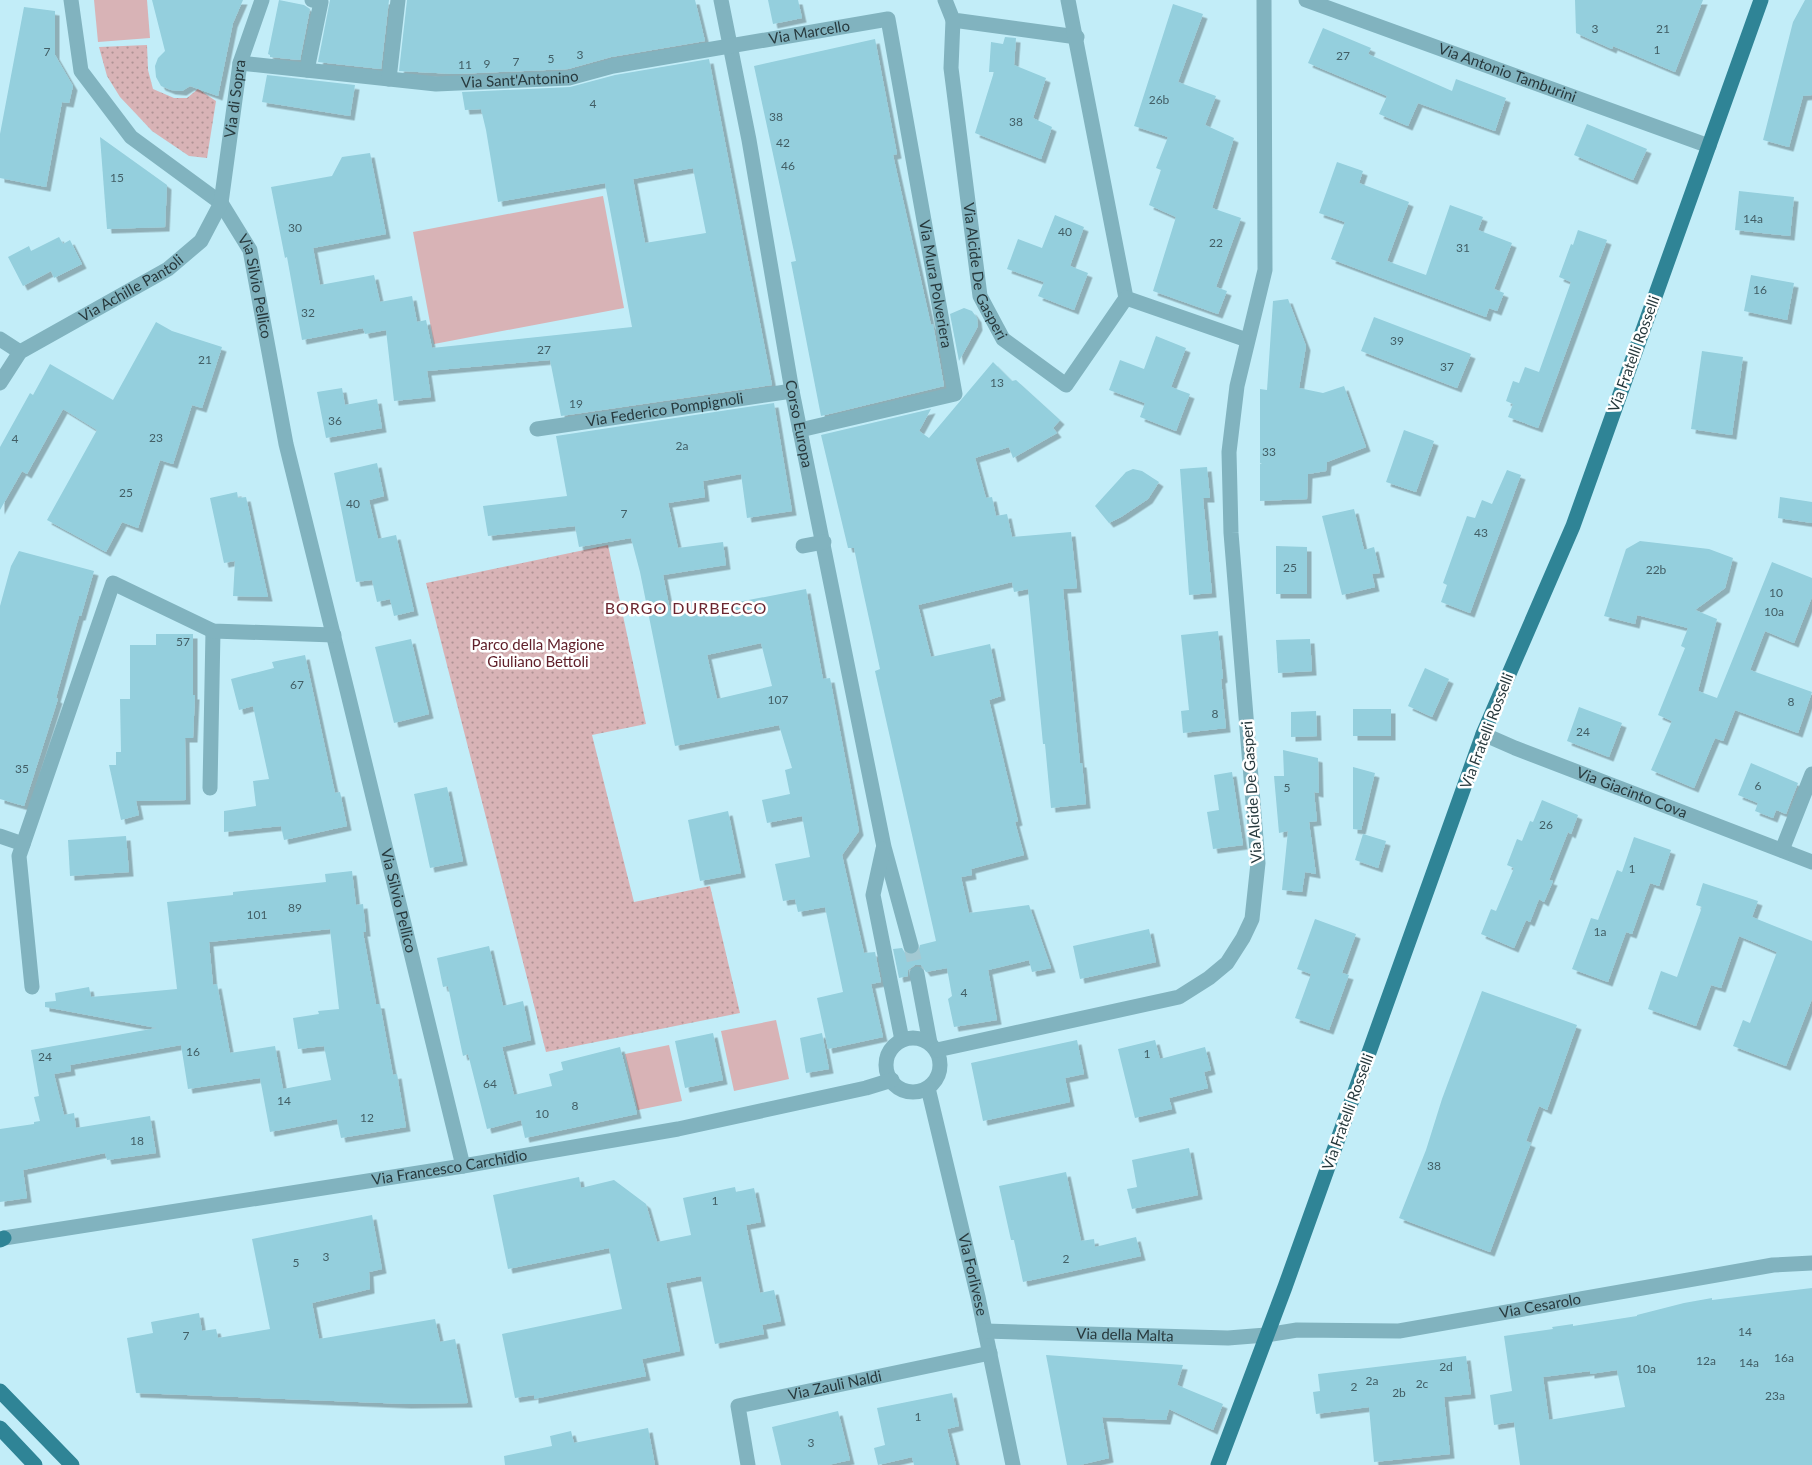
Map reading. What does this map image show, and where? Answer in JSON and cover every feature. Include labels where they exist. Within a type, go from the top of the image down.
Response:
[{"type":"main road","name":"Via Fratelli Rosselli","points":[[1218,1465],[1483,734],[1573,526],[1761,0]]},
{"type":"main road","points":[[0,1391],[72,1465]]},
{"type":"main road","points":[[0,1428],[35,1465]]},
{"type":"street","name":"Via Silvio Pellico","points":[[72,0],[81,72],[131,137],[221,203],[250,250],[286,444],[463,1166]]},
{"type":"street","name":"Via di Sopra","points":[[221,203],[240,63],[262,0]]},
{"type":"street","points":[[307,70],[321,2],[312,0]]},
{"type":"street","points":[[390,79],[398,0]]},
{"type":"street","name":"Corso Europa","points":[[720,0],[749,140],[792,391],[824,542],[884,848],[912,946]]},
{"type":"street","name":"Via Alcide De Gasperi","points":[[945,0],[953,20],[951,68],[980,296],[1003,338],[1066,385],[1126,298]]},
{"type":"street","points":[[1068,0],[1126,298],[1247,340]]},
{"type":"street","name":"Via Alcide De Gasperi","points":[[933,1047],[1179,996],[1209,978],[1227,963],[1243,938],[1252,919],[1258,863],[1231,533],[1229,452],[1237,386],[1265,270],[1264,0]]},
{"type":"street","name":"Via Antonio Tamburini","points":[[1306,0],[1709,146]]},
{"type":"street","name":"Via Marcello","points":[[730,45],[888,19]]},
{"type":"street","name":"Via Mura Polveriera","points":[[800,430],[955,394],[888,19]]},
{"type":"street","points":[[953,20],[1076,37]]},
{"type":"street","name":"Via Sant'Antonino","points":[[240,63],[436,84],[569,78],[613,66],[730,45]]},
{"type":"street","name":"Via Achille Pantoli","points":[[0,383],[20,352],[168,269],[201,240],[221,203]]},
{"type":"street","points":[[0,339],[20,352]]},
{"type":"street","name":"Via Federico Pompignoli","points":[[537,430],[792,391]]},
{"type":"street","points":[[803,546],[824,542]]},
{"type":"street","points":[[32,987],[19,856],[113,583],[213,631],[334,635]]},
{"type":"street","points":[[210,788],[213,631]]},
{"type":"street","name":"Via Giacinto Cova","points":[[1483,734],[1812,862]]},
{"type":"street","points":[[1782,850],[1812,774]]},
{"type":"street","points":[[0,836],[24,844]]},
{"type":"street","name":"Corso Europa","points":[[884,848],[873,895],[902,1040]]},
{"type":"street","points":[[917,974],[933,1047],[940,1066],[934,1082],[928,1088],[921,1091],[904,1090],[892,1080],[886,1066],[887,1057],[896,1044],[902,1040],[916,1038],[933,1047]]},
{"type":"street","name":"Via Francesco Carchidio","points":[[1,1239],[463,1166],[678,1129],[866,1088],[892,1080]]},
{"type":"street","name":"Via Forlivese","points":[[928,1088],[990,1353],[1013,1465]]},
{"type":"street","name":"Via Cesarolo","points":[[1266,1335],[1297,1330],[1399,1331],[1773,1265],[1812,1263]]},
{"type":"street","name":"Via della Malta","points":[[985,1331],[1228,1338],[1266,1335]]},
{"type":"street","name":"Via Zauli Naldi","points":[[748,1465],[738,1406],[990,1353]]},
{"type":"green space","points":[[94,0],[147,0],[150,38],[98,42]]},
{"type":"green space","points":[[147,45],[148,70],[153,89],[174,98],[187,98],[198,89],[216,101],[207,158],[189,156],[152,131],[120,97],[107,76],[99,47]]},
{"type":"green space","points":[[603,196],[624,308],[434,344],[413,232]]},
{"type":"green space","name":"Parco della Magione Giuliano Bettoli","points":[[608,545],[646,724],[592,735],[634,902],[710,886],[740,1013],[546,1052],[426,583]]},
{"type":"green space","points":[[776,1020],[789,1079],[734,1091],[721,1031]]},
{"type":"green space","points":[[669,1045],[682,1101],[638,1110],[625,1054]]},
{"type":"building","points":[[152,0],[243,0],[233,23],[218,96],[190,86],[182,91],[171,90],[161,86],[156,77],[155,66],[158,58],[165,51]]},
{"type":"building","points":[[279,0],[304,5],[310,9],[300,60],[270,57],[268,54]]},
{"type":"building","points":[[330,0],[389,0],[381,69],[318,62]]},
{"type":"building","points":[[407,0],[695,0],[705,41],[611,57],[568,69],[455,74],[399,71]]},
{"type":"building","points":[[768,0],[798,0],[802,18],[773,24]]},
{"type":"building","points":[[1575,0],[1703,0],[1675,72],[1613,46],[1612,49],[1576,33]]},
{"type":"building","points":[[1805,0],[1812,0],[1812,95],[1803,96],[1789,147],[1763,140],[1793,22]]},
{"type":"building","points":[[1173,4],[1203,14],[1178,82],[1216,96],[1205,125],[1234,138],[1212,208],[1241,218],[1216,287],[1227,291],[1218,314],[1153,291],[1176,217],[1149,205],[1161,170],[1156,168],[1168,137],[1134,126]]},
{"type":"building","points":[[24,7],[55,11],[55,55],[73,86],[69,103],[62,102],[46,187],[0,178],[0,134]]},
{"type":"building","points":[[1323,28],[1371,48],[1368,54],[1452,91],[1456,79],[1506,98],[1495,131],[1418,103],[1408,126],[1379,114],[1387,96],[1308,63]]},
{"type":"building","points":[[1005,37],[1016,38],[1014,65],[1046,78],[1033,118],[1052,127],[1041,159],[975,133],[994,72],[989,72],[991,42],[1003,44]]},
{"type":"building","points":[[875,39],[897,154],[893,155],[931,325],[933,324],[944,386],[821,416],[791,262],[796,261],[754,66]]},
{"type":"building","points":[[709,59],[772,385],[561,416],[550,360],[427,371],[431,397],[394,401],[386,330],[365,334],[363,328],[302,340],[287,257],[285,258],[271,187],[332,176],[342,157],[370,153],[386,234],[313,248],[320,285],[374,275],[380,302],[412,296],[417,322],[426,320],[432,348],[632,327],[605,183],[498,202],[481,109],[465,110],[462,92],[570,87],[615,75]],"holes":[[[693,168],[706,233],[645,243],[633,179]]]},
{"type":"building","points":[[267,75],[355,85],[350,116],[262,102]]},
{"type":"building","points":[[1587,124],[1647,149],[1633,180],[1574,155]]},
{"type":"building","points":[[100,137],[167,185],[165,227],[107,229]]},
{"type":"building","points":[[1337,162],[1363,171],[1359,183],[1409,202],[1387,261],[1426,275],[1450,205],[1483,217],[1478,230],[1512,243],[1494,289],[1504,293],[1497,311],[1489,308],[1486,317],[1331,259],[1345,222],[1319,213]]},
{"type":"building","points":[[1739,191],[1794,197],[1790,236],[1735,230]]},
{"type":"building","points":[[1055,215],[1084,227],[1070,266],[1088,273],[1074,310],[1038,296],[1044,282],[1007,269],[1018,239],[1042,248]]},
{"type":"building","points":[[1578,230],[1607,240],[1538,428],[1508,417],[1513,404],[1506,401],[1513,381],[1519,383],[1525,367],[1539,372],[1571,282],[1559,277]]},
{"type":"building","points":[[59,237],[63,244],[70,240],[82,264],[54,278],[51,271],[23,286],[8,257],[29,246],[31,251]]},
{"type":"building","points":[[1751,275],[1794,283],[1787,320],[1744,311]]},
{"type":"building","points":[[1288,299],[1306,346],[1299,388],[1323,393],[1344,386],[1366,447],[1327,462],[1326,471],[1308,474],[1307,499],[1260,501],[1260,464],[1262,464],[1260,463],[1260,389],[1267,390],[1273,301]]},
{"type":"building","points":[[964,308],[972,311],[977,318],[978,326],[959,361],[950,314]]},
{"type":"building","points":[[1374,317],[1471,354],[1457,388],[1361,351]]},
{"type":"building","points":[[156,322],[172,331],[222,347],[202,408],[192,405],[173,464],[160,460],[138,528],[122,522],[106,552],[47,520],[97,430],[63,409],[27,474],[22,471],[0,510],[0,447],[30,393],[33,395],[50,364],[113,400]]},
{"type":"building","points":[[1156,336],[1186,348],[1171,387],[1190,394],[1176,431],[1140,417],[1145,403],[1109,390],[1120,360],[1144,369]]},
{"type":"building","points":[[1702,351],[1743,357],[1732,435],[1691,429]]},
{"type":"building","points":[[993,362],[1012,381],[1016,380],[1060,420],[1053,428],[1057,433],[1013,458],[1009,447],[975,458],[986,498],[992,497],[996,516],[1007,514],[1012,537],[1071,532],[1077,588],[1063,589],[1080,763],[1082,763],[1086,804],[1051,808],[1028,589],[1014,592],[1012,582],[918,605],[931,657],[990,644],[1001,696],[989,700],[1018,821],[1015,822],[1024,855],[971,869],[972,875],[961,877],[969,913],[1029,905],[1051,968],[1032,972],[1029,960],[988,970],[997,1020],[954,1027],[948,999],[952,996],[947,968],[926,972],[921,965],[915,965],[908,970],[908,976],[899,978],[893,949],[902,948],[905,953],[913,955],[918,952],[920,945],[936,941],[875,671],[880,669],[854,548],[848,548],[821,435],[931,409],[919,431],[929,438]]},
{"type":"building","points":[[342,388],[345,405],[377,399],[382,428],[326,438],[317,392]]},
{"type":"building","points":[[774,403],[792,511],[747,518],[741,474],[703,481],[705,497],[668,503],[678,548],[723,542],[726,565],[663,575],[671,615],[806,589],[823,679],[830,678],[859,831],[842,855],[864,953],[875,952],[881,982],[871,984],[883,1037],[828,1049],[817,998],[843,992],[825,907],[798,912],[795,899],[783,901],[775,864],[810,857],[802,816],[767,823],[762,800],[790,794],[785,770],[792,768],[779,725],[675,746],[640,572],[631,538],[579,547],[575,526],[488,536],[483,506],[567,496],[556,436]],"holes":[[[761,643],[772,686],[717,699],[707,655]]]},
{"type":"building","points":[[1404,430],[1434,441],[1416,492],[1386,482]]},
{"type":"building","points":[[377,463],[384,496],[369,500],[378,539],[396,535],[414,611],[394,616],[390,599],[377,602],[372,580],[356,582],[334,473]]},
{"type":"building","points":[[1207,467],[1210,498],[1203,498],[1212,593],[1189,595],[1180,469]]},
{"type":"building","points":[[1133,469],[1142,471],[1159,482],[1148,499],[1109,523],[1095,506],[1126,472]]},
{"type":"building","points":[[1507,470],[1521,475],[1470,613],[1441,602],[1447,585],[1443,583],[1467,516],[1475,518],[1482,500],[1492,504]]},
{"type":"building","points":[[237,492],[238,498],[246,497],[268,597],[233,596],[235,561],[224,563],[210,498]]},
{"type":"building","points":[[1780,497],[1812,502],[1812,523],[1778,518]]},
{"type":"building","points":[[1354,509],[1364,550],[1374,547],[1380,573],[1372,574],[1375,587],[1342,595],[1322,516]]},
{"type":"building","points":[[1640,541],[1709,549],[1733,558],[1725,588],[1695,610],[1717,619],[1698,691],[1717,698],[1772,562],[1812,578],[1812,597],[1794,643],[1765,631],[1750,670],[1812,692],[1798,733],[1735,710],[1723,741],[1715,738],[1694,788],[1651,770],[1672,721],[1658,715],[1685,648],[1681,646],[1688,628],[1637,615],[1635,624],[1604,616],[1626,549]]},
{"type":"building","points":[[1276,546],[1307,547],[1307,594],[1276,594]]},
{"type":"building","points":[[19,551],[94,571],[81,616],[79,616],[56,698],[58,699],[24,806],[0,799],[0,606],[11,566]]},
{"type":"building","points":[[1218,631],[1226,728],[1183,733],[1181,711],[1189,710],[1181,635]]},
{"type":"building","points":[[156,634],[193,634],[193,695],[195,695],[193,738],[185,738],[186,800],[136,801],[139,815],[121,820],[109,765],[116,765],[116,752],[121,752],[120,699],[130,699],[130,645],[156,645]]},
{"type":"building","points":[[411,639],[429,714],[394,723],[375,647]]},
{"type":"building","points":[[1310,639],[1312,671],[1278,673],[1276,640]]},
{"type":"building","points":[[305,655],[335,793],[340,792],[347,826],[284,840],[281,826],[224,832],[224,811],[256,806],[253,781],[269,779],[253,706],[239,710],[231,679],[274,668],[272,662]]},
{"type":"building","points":[[1425,668],[1449,679],[1432,717],[1408,706]]},
{"type":"building","points":[[1579,707],[1622,723],[1609,757],[1567,741]]},
{"type":"building","points":[[1353,709],[1391,709],[1391,736],[1353,736]]},
{"type":"building","points":[[1316,711],[1317,736],[1291,737],[1291,712]]},
{"type":"building","points":[[1283,750],[1318,758],[1319,793],[1314,792],[1317,821],[1309,822],[1316,874],[1305,872],[1302,892],[1282,890],[1288,831],[1279,833],[1274,776],[1284,776]]},
{"type":"building","points":[[1751,763],[1798,783],[1786,814],[1776,810],[1773,818],[1755,811],[1758,803],[1738,795]]},
{"type":"building","points":[[1353,767],[1375,773],[1361,830],[1353,829]]},
{"type":"building","points":[[1232,772],[1243,845],[1213,849],[1207,812],[1219,810],[1214,775]]},
{"type":"building","points":[[447,787],[463,861],[430,868],[414,794]]},
{"type":"building","points":[[1542,800],[1578,815],[1571,834],[1568,832],[1549,880],[1553,881],[1544,902],[1539,899],[1530,922],[1526,920],[1514,948],[1481,934],[1491,909],[1496,911],[1514,868],[1507,865],[1517,839],[1522,841],[1530,821],[1533,822]]},
{"type":"building","points":[[728,811],[741,873],[700,881],[688,820]]},
{"type":"building","points":[[1363,834],[1386,841],[1378,868],[1355,860]]},
{"type":"building","points":[[126,836],[129,872],[70,876],[68,840]]},
{"type":"building","points":[[1634,837],[1671,850],[1659,886],[1650,883],[1632,934],[1626,932],[1608,982],[1572,969],[1591,918],[1598,920],[1617,870],[1622,872]]},
{"type":"building","points":[[352,871],[356,905],[363,904],[366,932],[363,932],[376,1004],[380,1004],[393,1075],[397,1074],[406,1127],[341,1138],[337,1119],[270,1132],[260,1078],[188,1089],[181,1045],[70,1065],[71,1071],[54,1074],[64,1115],[74,1113],[76,1128],[150,1116],[156,1153],[107,1160],[105,1153],[23,1170],[27,1198],[0,1202],[0,1129],[34,1124],[34,1122],[40,1121],[34,1097],[39,1096],[31,1050],[157,1028],[45,1007],[45,1002],[56,1001],[55,993],[89,987],[91,997],[177,989],[167,902],[233,895],[233,892],[326,882],[325,874]],"holes":[[[330,929],[339,1009],[318,1011],[319,1014],[293,1018],[298,1049],[324,1046],[331,1080],[283,1089],[275,1046],[230,1053],[217,984],[213,985],[209,942]]]},
{"type":"building","points":[[1703,883],[1758,901],[1752,917],[1812,941],[1812,999],[1786,1066],[1733,1046],[1743,1020],[1750,1023],[1777,952],[1739,936],[1721,988],[1711,985],[1696,1026],[1648,1009],[1661,971],[1677,977],[1702,907],[1696,905]]},
{"type":"building","points":[[1315,919],[1356,934],[1342,973],[1349,975],[1329,1030],[1295,1018],[1311,974],[1297,969]]},
{"type":"building","points":[[1149,929],[1156,962],[1080,979],[1073,946]]},
{"type":"building","points":[[489,946],[503,1006],[523,1001],[531,1040],[502,1047],[514,1095],[552,1086],[549,1074],[563,1070],[561,1062],[620,1047],[637,1114],[525,1138],[521,1120],[487,1129],[468,1054],[463,1056],[448,986],[443,987],[437,958]]},
{"type":"building","points":[[1482,991],[1577,1025],[1547,1110],[1539,1106],[1526,1141],[1531,1143],[1490,1252],[1399,1218],[1426,1150],[1442,1099]]},
{"type":"building","points":[[713,1033],[723,1080],[685,1088],[675,1041]]},
{"type":"building","points":[[822,1033],[829,1069],[806,1073],[800,1038]]},
{"type":"building","points":[[1077,1040],[1084,1074],[1065,1078],[1070,1102],[983,1121],[971,1063]]},
{"type":"building","points":[[1155,1040],[1160,1059],[1205,1047],[1211,1070],[1204,1072],[1208,1088],[1169,1098],[1172,1109],[1135,1118],[1118,1049]]},
{"type":"building","points":[[1189,1148],[1198,1195],[1132,1209],[1127,1189],[1137,1187],[1132,1160]]},
{"type":"building","points":[[1066,1172],[1081,1241],[1094,1239],[1095,1247],[1136,1237],[1141,1256],[1023,1282],[999,1186]]},
{"type":"building","points":[[579,1177],[581,1188],[614,1180],[646,1204],[657,1242],[691,1235],[683,1198],[735,1187],[736,1192],[754,1188],[761,1222],[746,1225],[760,1293],[774,1290],[781,1321],[762,1325],[764,1334],[715,1344],[701,1276],[666,1283],[680,1351],[642,1359],[646,1376],[534,1399],[534,1395],[515,1398],[502,1334],[622,1309],[609,1248],[508,1269],[493,1195]]},
{"type":"building","points":[[372,1215],[382,1269],[369,1272],[370,1289],[312,1303],[319,1339],[435,1319],[440,1342],[455,1339],[468,1403],[407,1404],[136,1393],[127,1338],[153,1333],[151,1322],[199,1313],[202,1331],[216,1329],[218,1338],[270,1329],[252,1239]]},
{"type":"building","points":[[1812,1288],[1812,1465],[1520,1465],[1514,1422],[1494,1425],[1490,1395],[1512,1391],[1504,1336],[1553,1329],[1552,1327],[1573,1324],[1573,1326],[1637,1316],[1684,1303],[1712,1298],[1712,1300]],"holes":[[[1617,1370],[1625,1407],[1549,1420],[1543,1377],[1590,1371],[1590,1374]]]},
{"type":"building","points":[[1046,1355],[1183,1365],[1177,1385],[1223,1404],[1213,1430],[1169,1409],[1166,1420],[1102,1417],[1109,1458],[1080,1465],[1067,1465]]},
{"type":"building","points":[[1466,1356],[1471,1394],[1444,1397],[1450,1454],[1374,1462],[1369,1407],[1316,1414],[1313,1392],[1320,1391],[1318,1374]]},
{"type":"building","points":[[952,1393],[959,1426],[947,1429],[956,1465],[914,1465],[912,1457],[878,1465],[874,1448],[885,1445],[877,1408]]},
{"type":"building","points":[[838,1411],[850,1460],[828,1465],[781,1465],[772,1427]]},
{"type":"building","points":[[648,1428],[655,1465],[505,1465],[504,1456],[552,1446],[550,1436],[571,1431],[574,1443]]},
{"type":"tunnel","points":[[911,946],[917,974]]},
{"type":"district","name":"BORGO DURBECCO","points":[[686,608]]}]
